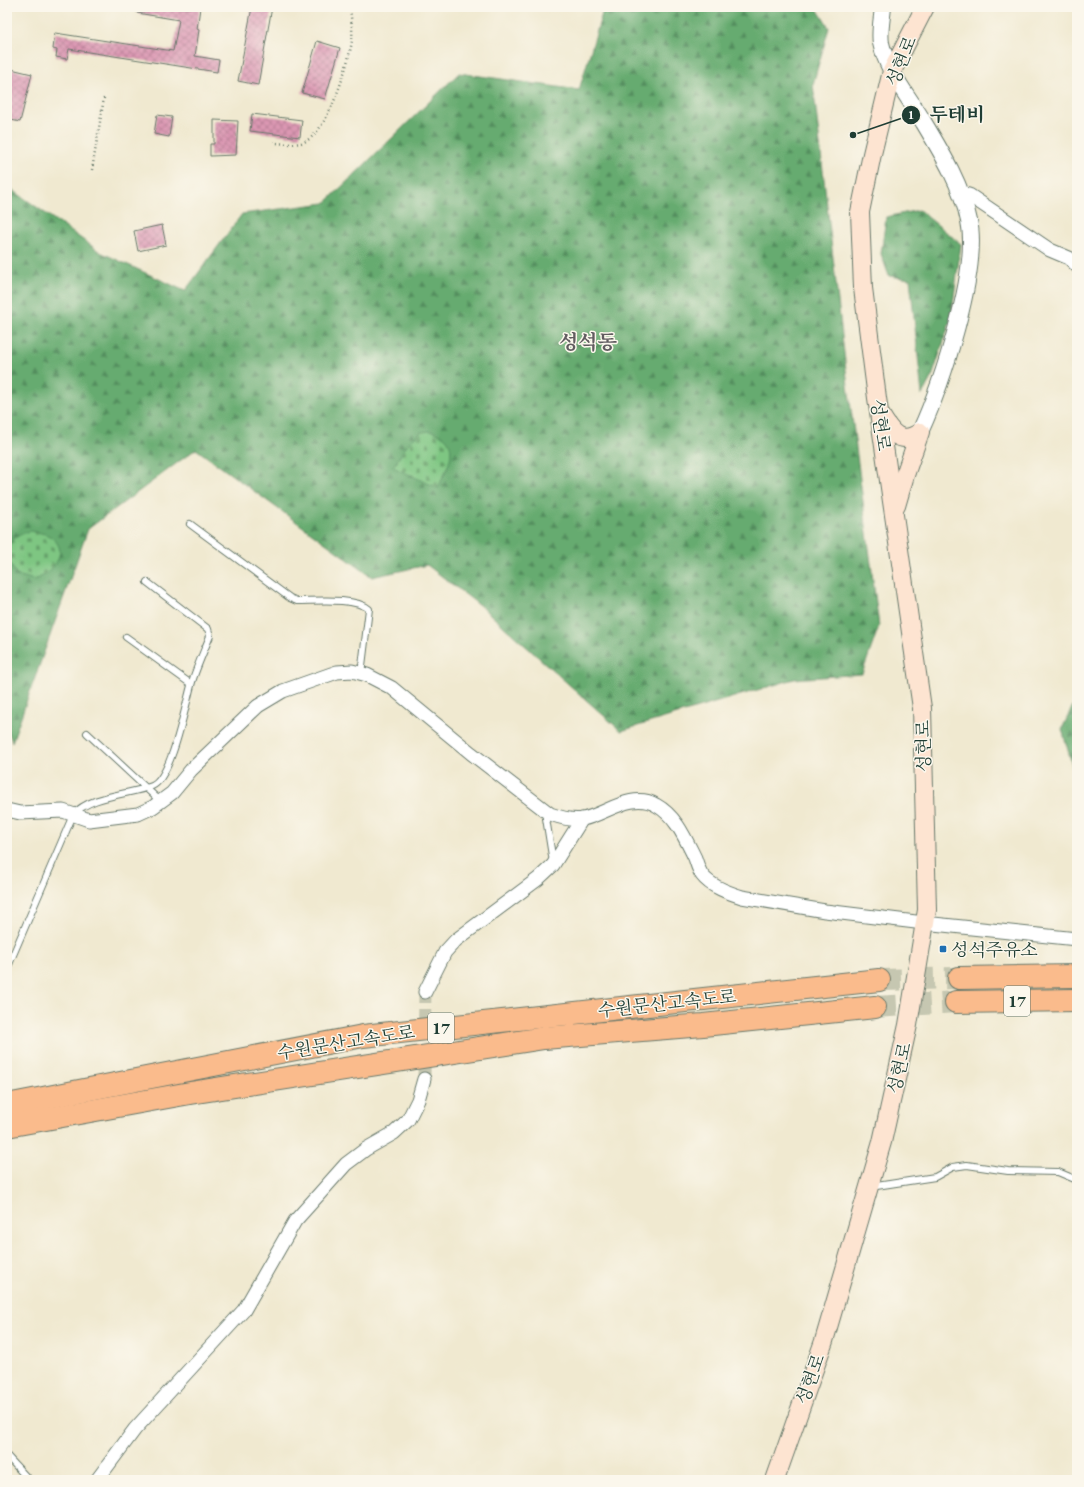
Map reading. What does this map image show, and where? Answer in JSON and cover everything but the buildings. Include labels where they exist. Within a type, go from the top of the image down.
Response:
[{"type":"highway","name":"17","points":[[959,978],[1077,976]]},
{"type":"highway","name":"수원문산고속도로","points":[[7,1105],[363,1036],[879,980]]},
{"type":"highway","name":"17","points":[[956,1002],[1077,1000]]},
{"type":"highway","name":"수원문산고속도로","points":[[7,1126],[205,1090],[544,1038],[703,1025],[875,1006]]},
{"type":"main road","name":"성현로","points":[[775,1480],[824,1341],[882,1142],[908,1026],[926,910],[922,708],[879,412],[863,288],[860,212],[892,71],[925,7]]},
{"type":"main road","points":[[879,412],[887,426],[900,437],[908,439],[920,432]]},
{"type":"main road","points":[[894,515],[905,475],[920,432]]},
{"type":"street","points":[[883,7],[881,42],[892,71],[941,152],[960,193],[970,221],[971,237],[969,269],[958,322],[940,383],[920,432]]},
{"type":"street","points":[[960,193],[969,195],[1044,246],[1069,258],[1077,266]]},
{"type":"street","points":[[7,810],[20,813],[63,811],[89,820],[138,814],[153,807],[172,793],[191,770],[258,706],[283,691],[337,672],[352,671],[392,688],[545,810],[561,818],[582,819],[636,800],[655,804],[670,815],[684,836],[702,875],[713,884],[730,893],[742,897],[825,911],[924,924],[1077,939]]},
{"type":"street","points":[[426,992],[445,952],[456,940],[538,879],[553,865],[582,819]]},
{"type":"street","points":[[97,1480],[135,1429],[244,1310],[295,1221],[312,1201],[346,1164],[366,1149],[394,1133],[408,1120],[418,1100],[424,1079]]},
{"type":"lane","points":[[190,524],[290,598],[297,601],[352,602],[364,605],[369,609],[361,674]]},
{"type":"lane","points":[[7,969],[73,815],[79,808],[116,794],[153,786],[168,764],[175,747],[191,684],[210,636],[208,629],[147,582]]},
{"type":"lane","points":[[126,637],[191,684]]},
{"type":"lane","points":[[87,733],[160,801]]},
{"type":"lane","points":[[545,810],[553,865]]},
{"type":"lane","points":[[869,1187],[935,1177],[953,1167],[967,1165],[1008,1171],[1058,1172],[1077,1180]]},
{"type":"lane","points":[[7,1456],[29,1480]]},
{"type":"path","points":[[273,143],[300,143],[314,135],[325,118],[336,98],[348,59],[352,40],[350,7]]},
{"type":"path","points":[[92,170],[104,98]]},
{"type":"green space","points":[[604,7],[816,7],[829,28],[813,84],[846,370],[879,626],[862,674],[794,679],[621,731],[483,608],[427,565],[372,577],[196,449],[88,529],[12,742],[7,728],[7,186],[100,252],[185,291],[242,214],[325,203],[459,73],[579,90]]},
{"type":"green space","points":[[919,210],[961,244],[951,319],[933,374],[922,395],[910,279],[889,276],[881,254],[886,217]]},
{"type":"green space","points":[[432,431],[442,435],[448,441],[451,448],[449,463],[438,488],[393,467],[407,445],[421,432]]},
{"type":"green space","points":[[30,531],[51,537],[60,549],[57,562],[53,567],[35,580],[17,575],[9,561],[8,554],[10,543],[21,534]]},
{"type":"green space","points":[[1077,697],[1077,782],[1062,729]]},
{"type":"tunnel","points":[[879,980],[959,978]]},
{"type":"tunnel","points":[[424,1079],[425,992]]},
{"type":"tunnel","points":[[875,1007],[956,1002]]},
{"type":"place","name":"두테비","points":[[853,135]]},
{"type":"place","name":"성석주유소","points":[[943,949]]},
{"type":"district","name":"성석동","points":[[588,342]]}]
